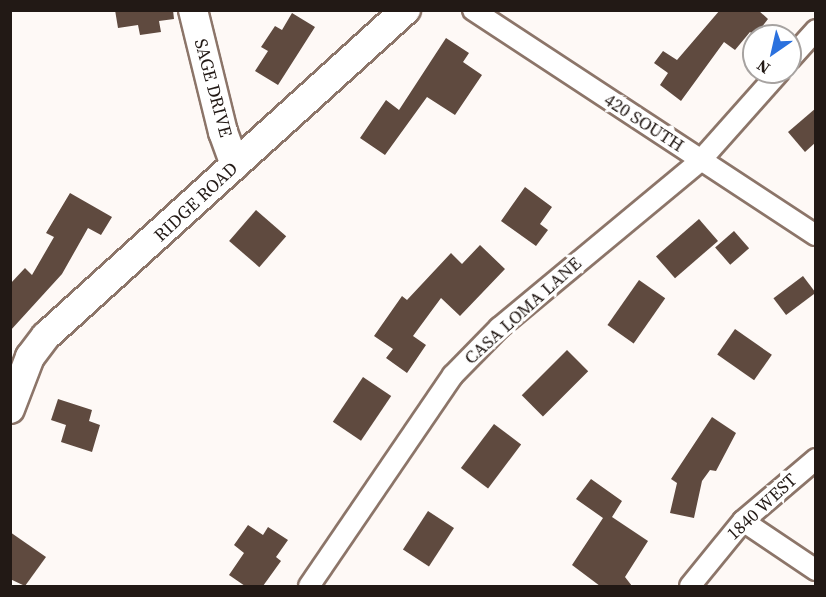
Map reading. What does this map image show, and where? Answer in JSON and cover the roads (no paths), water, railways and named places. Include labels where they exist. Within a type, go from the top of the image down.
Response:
[{"type":"street","name":"SAGE DRIVE","points":[[193,10],[223,132],[235,165]]},
{"type":"street","name":"RIDGE ROAD","points":[[10,410],[30,357],[46,336],[406,10]]},
{"type":"street","name":"420 SOUTH","points":[[472,10],[816,236]]},
{"type":"street","points":[[802,46],[816,30]]},
{"type":"street","name":"CASA LOMA LANE","points":[[309,586],[453,375],[499,328],[701,160],[768,84]]},
{"type":"street","name":"1840 WEST","points":[[690,586],[743,521],[816,459]]},
{"type":"street","points":[[743,521],[816,570]]}]
